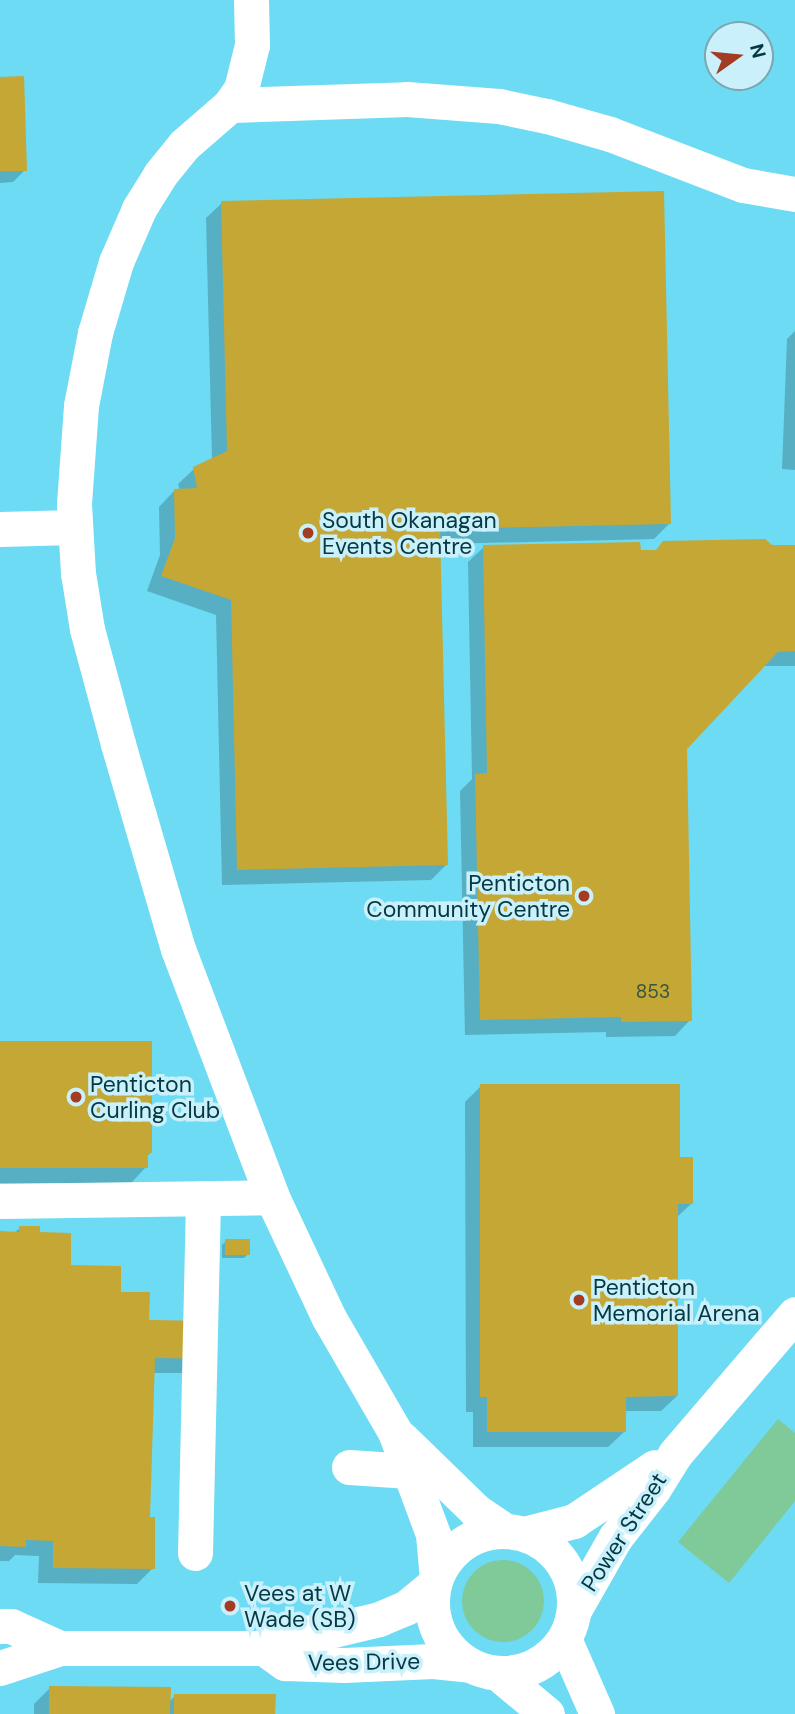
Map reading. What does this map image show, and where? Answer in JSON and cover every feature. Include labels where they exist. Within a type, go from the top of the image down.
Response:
[{"type":"street","points":[[251,0],[248,69],[241,89],[230,105],[184,145],[160,175],[139,209],[116,262],[95,333],[81,406],[74,515],[78,573],[87,629],[149,855],[178,949],[272,1197],[329,1318],[395,1432],[433,1534],[433,1619],[441,1636],[455,1654],[485,1670],[547,1714]]},
{"type":"street","points":[[230,105],[407,99],[499,106],[548,116],[610,134],[743,186],[795,194]]},
{"type":"street","points":[[0,506],[74,515]]},
{"type":"street","points":[[0,529],[74,515]]},
{"type":"street","points":[[0,1201],[272,1197]]},
{"type":"street","points":[[195,1553],[203,1198]]},
{"type":"street","name":"Power Street","points":[[570,1625],[615,1538],[654,1488],[675,1454],[795,1314]]},
{"type":"street","points":[[395,1432],[476,1511],[546,1546],[561,1563],[572,1584],[570,1625],[597,1714]]},
{"type":"street","name":"Power Street","points":[[517,1532],[575,1521],[675,1454]]},
{"type":"street","points":[[349,1467],[409,1471]]},
{"type":"street","points":[[434,1578],[446,1555],[465,1540],[484,1532],[517,1532]]},
{"type":"street","name":"Vees Drive","points":[[264,1648],[283,1633],[325,1632],[379,1619],[407,1607],[434,1578]]},
{"type":"street","points":[[485,1670],[522,1673],[545,1662],[570,1625]]},
{"type":"street","name":"Vees Drive","points":[[0,1626],[11,1626],[60,1648]]},
{"type":"street","name":"Vees Drive","points":[[0,1668],[60,1648],[264,1648],[285,1663],[344,1665],[390,1661],[485,1670]]},
{"type":"green space","points":[[778,1419],[795,1433],[795,1501],[729,1583],[678,1542]]},
{"type":"green space","points":[[495,1560],[511,1560],[526,1567],[537,1578],[544,1593],[541,1617],[532,1630],[511,1642],[495,1642],[480,1635],[469,1624],[462,1609],[462,1593],[469,1578],[480,1567]]},
{"type":"building","points":[[24,76],[27,171],[0,171],[0,77]]},
{"type":"building","name":"South Okanagan Events Centre","points":[[664,191],[671,524],[440,529],[448,865],[237,870],[231,600],[161,576],[175,538],[174,489],[197,488],[193,467],[227,451],[221,201]]},
{"type":"building","name":"Penticton Community Centre","points":[[765,539],[772,545],[795,545],[795,651],[778,652],[687,749],[692,1021],[621,1022],[621,1017],[480,1020],[475,774],[487,773],[483,545],[640,542],[641,550],[656,550],[663,541]]},
{"type":"building","name":"Penticton Curling Club","points":[[0,1041],[152,1041],[152,1153],[148,1153],[148,1168],[0,1168]]},
{"type":"building","name":"Penticton Memorial Arena","points":[[480,1084],[680,1084],[680,1157],[693,1157],[693,1204],[678,1204],[678,1396],[626,1397],[626,1432],[487,1432],[487,1397],[480,1397]]},
{"type":"building","points":[[19,1226],[40,1226],[40,1232],[71,1233],[71,1265],[121,1266],[121,1292],[150,1292],[149,1320],[217,1321],[217,1359],[155,1358],[150,1517],[155,1517],[155,1569],[53,1568],[53,1541],[26,1540],[26,1547],[0,1546],[0,1231],[19,1232]]},
{"type":"building","points":[[225,1239],[250,1239],[250,1255],[225,1255]]},
{"type":"building","points":[[49,1686],[171,1687],[170,1714],[49,1714]]},
{"type":"building","points":[[174,1694],[276,1694],[275,1714],[174,1714]]},
{"type":"place","name":"South Okanagan Events Centre","points":[[308,533]]},
{"type":"place","name":"Penticton Community Centre","points":[[584,896]]},
{"type":"place","name":"Penticton Curling Club","points":[[76,1097]]},
{"type":"place","name":"Penticton Memorial Arena","points":[[579,1300]]},
{"type":"place","name":"Vees at W Wade (SB)","points":[[230,1606]]}]
